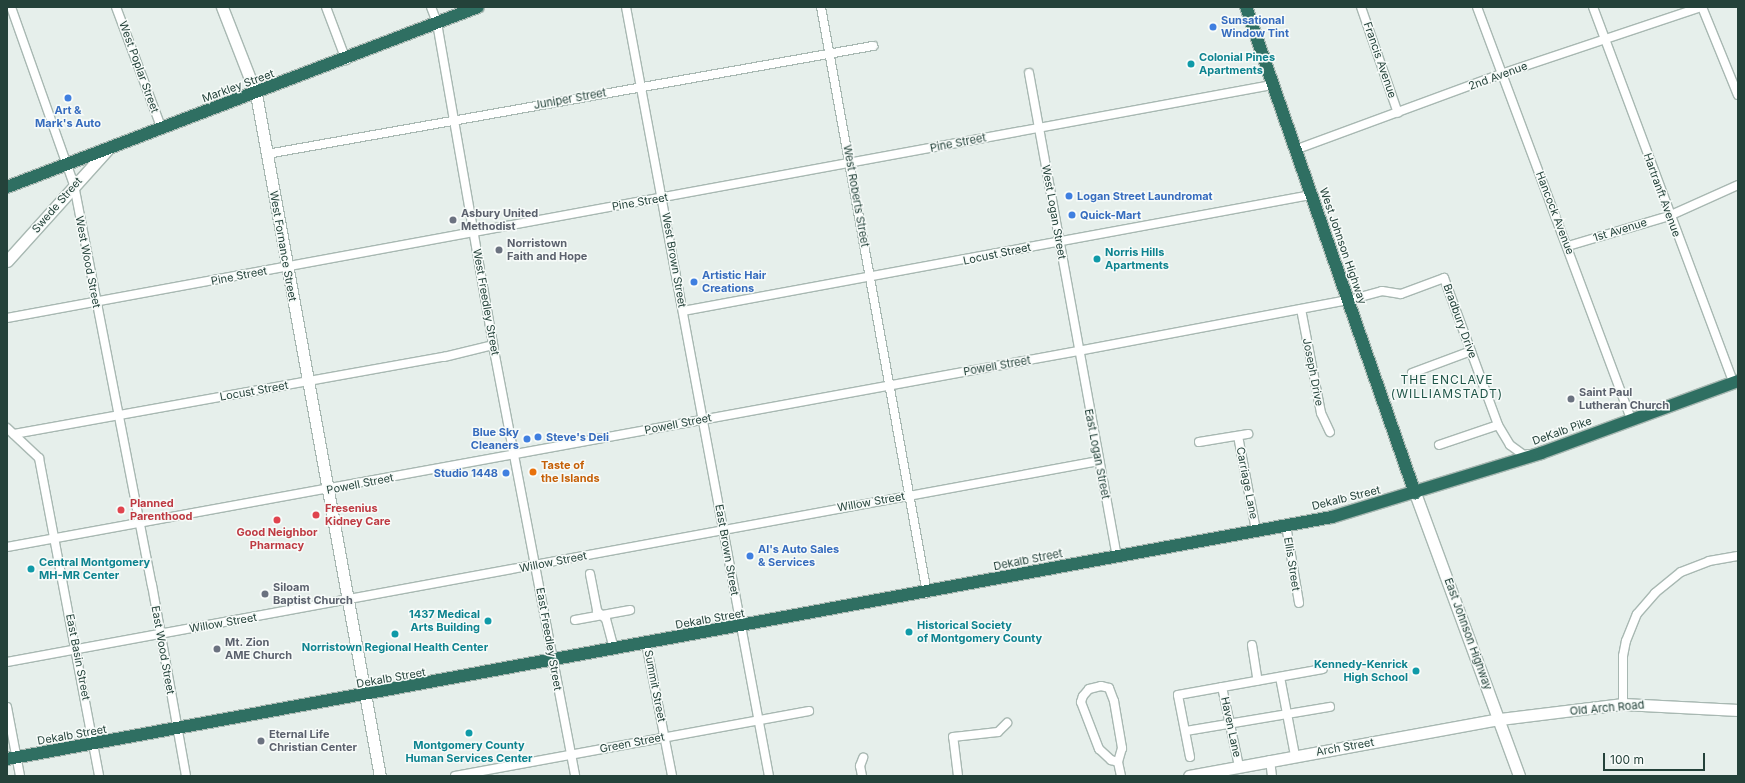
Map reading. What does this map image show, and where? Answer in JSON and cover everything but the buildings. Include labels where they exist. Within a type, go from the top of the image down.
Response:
[{"type":"highway","name":"Markley Street","points":[[7,188],[162,128],[346,60],[478,7]]},
{"type":"highway","name":"West Johnson Highway","points":[[1246,7],[1272,85],[1297,149],[1311,195],[1349,300],[1415,493]]},
{"type":"highway","name":"DeKalb Pike","points":[[1415,493],[1541,453],[1736,382]]},
{"type":"highway","name":"Dekalb Street","points":[[11,759],[927,593],[1117,556],[1332,517],[1415,493]]},
{"type":"street","name":"West Poplar Street","points":[[116,7],[162,128]]},
{"type":"street","name":"West Fornance Street","points":[[222,7],[256,94],[286,266],[349,599],[380,776]]},
{"type":"street","points":[[326,7],[346,60]]},
{"type":"street","name":"West Freedley Street","points":[[431,7],[437,23],[493,345],[515,455]]},
{"type":"street","name":"West Brown Street","points":[[626,7],[703,420]]},
{"type":"street","name":"West Roberts Street","points":[[821,7],[892,385],[927,593]]},
{"type":"street","name":"Francis Avenue","points":[[1361,7],[1398,113]]},
{"type":"street","name":"Hancock Avenue","points":[[1477,7],[1501,74],[1568,246],[1631,419]]},
{"type":"street","name":"Hartranft Avenue","points":[[1593,7],[1669,216],[1736,382]]},
{"type":"street","points":[[1702,7],[1738,95]]},
{"type":"street","name":"2nd Avenue","points":[[1297,149],[1501,74],[1702,7]]},
{"type":"street","name":"West Wood Street","points":[[12,9],[68,164],[74,185],[139,524]]},
{"type":"street","name":"Juniper Street","points":[[267,154],[641,86],[873,46]]},
{"type":"street","name":"West Logan Street","points":[[1029,73],[1078,352]]},
{"type":"street","name":"Pine Street","points":[[7,318],[851,164],[1272,85]]},
{"type":"street","name":"Swede Street","points":[[7,261],[107,150]]},
{"type":"street","name":"1st Avenue","points":[[1568,246],[1669,216],[1738,185]]},
{"type":"street","name":"Locust Street","points":[[683,312],[1311,195]]},
{"type":"street","name":"Bradbury Drive","points":[[1349,300],[1382,291],[1401,294],[1444,278],[1504,438],[1516,450],[1524,455],[1541,453]]},
{"type":"street","name":"Powell Street","points":[[7,547],[328,490],[892,385],[1078,352],[1349,300]]},
{"type":"street","name":"Joseph Drive","points":[[1301,310],[1321,413],[1330,432]]},
{"type":"street","name":"Locust Street","points":[[14,434],[444,357],[493,345]]},
{"type":"street","points":[[1412,373],[1471,351]]},
{"type":"street","name":"East Logan Street","points":[[1078,352],[1117,556]]},
{"type":"street","name":"East Brown Street","points":[[703,420],[724,529],[740,627],[759,720],[768,776]]},
{"type":"street","points":[[1438,445],[1498,425]]},
{"type":"street","name":"East Basin Street","points":[[7,428],[39,458],[56,538],[99,776]]},
{"type":"street","points":[[1199,442],[1248,434]]},
{"type":"street","name":"Carriage Lane","points":[[1238,436],[1256,530]]},
{"type":"street","name":"East Freedley Street","points":[[515,455],[575,776]]},
{"type":"street","name":"Willow Street","points":[[7,662],[1099,461]]},
{"type":"street","name":"East Johnson Highway","points":[[1415,493],[1500,719],[1519,776]]},
{"type":"street","name":"East Wood Street","points":[[139,524],[186,776]]},
{"type":"street","name":"Ellis Street","points":[[1286,525],[1299,603]]},
{"type":"street","points":[[1623,704],[1623,656],[1626,640],[1637,614],[1656,593],[1681,572],[1709,561],[1738,556]]},
{"type":"street","points":[[590,574],[600,615],[606,619],[614,649]]},
{"type":"street","points":[[575,620],[630,610]]},
{"type":"street","name":"Summit Street","points":[[646,643],[672,776]]},
{"type":"street","points":[[1252,645],[1258,681]]},
{"type":"street","points":[[1190,757],[1178,695],[1323,669]]},
{"type":"street","points":[[1280,677],[1295,756]]},
{"type":"street","points":[[1118,762],[1111,760],[1099,749],[1081,702],[1082,696],[1089,689],[1101,686],[1109,688],[1114,701],[1122,748],[1118,762],[1121,776]]},
{"type":"street","name":"Haven Lane","points":[[1222,687],[1239,766]]},
{"type":"street","name":"Old Arch Road","points":[[1500,719],[1623,704],[1738,710]]},
{"type":"street","points":[[7,707],[11,759],[20,776]]},
{"type":"street","points":[[1186,731],[1330,707]]},
{"type":"street","name":"Green Street","points":[[454,776],[486,773],[571,754],[809,711]]},
{"type":"street","name":"Arch Street","points":[[1190,776],[1270,760],[1500,719]]},
{"type":"street","points":[[958,776],[953,737],[998,732],[1007,723]]},
{"type":"street","points":[[862,776],[860,766],[863,758]]},
{"type":"street","points":[[1270,760],[1272,776]]},
{"type":"place","name":"Sunsational Window Tint","points":[[1213,27]]},
{"type":"place","name":"Colonial Pines Apartments","points":[[1191,64]]},
{"type":"place","name":"Art & Mark's Auto","points":[[68,98]]},
{"type":"place","name":"Logan Street Laundromat","points":[[1069,196]]},
{"type":"place","name":"Quick-Mart","points":[[1072,215]]},
{"type":"place","name":"Asbury United Methodist","points":[[453,220]]},
{"type":"place","name":"Norristown Faith and Hope","points":[[499,250]]},
{"type":"place","name":"Norris Hills Apartments","points":[[1097,259]]},
{"type":"place","name":"Artistic Hair Creations","points":[[694,282]]},
{"type":"place","name":"Saint Paul Lutheran Church","points":[[1571,399]]},
{"type":"place","name":"Steve's Deli","points":[[538,437]]},
{"type":"place","name":"Blue Sky Cleaners","points":[[527,439]]},
{"type":"place","name":"Taste of the Islands","points":[[533,472]]},
{"type":"place","name":"Studio 1448","points":[[506,473]]},
{"type":"place","name":"Planned Parenthood","points":[[121,510]]},
{"type":"place","name":"Fresenius Kidney Care","points":[[316,515]]},
{"type":"place","name":"Good Neighbor Pharmacy","points":[[277,520]]},
{"type":"place","name":"Al's Auto Sales & Services","points":[[750,556]]},
{"type":"place","name":"Central Montgomery MH-MR Center","points":[[31,569]]},
{"type":"place","name":"Siloam Baptist Church","points":[[265,594]]},
{"type":"place","name":"1437 Medical Arts Building","points":[[488,621]]},
{"type":"place","name":"Historical Society of Montgomery County","points":[[909,632]]},
{"type":"place","name":"Norristown Regional Health Center","points":[[395,634]]},
{"type":"place","name":"Mt. Zion AME Church","points":[[217,649]]},
{"type":"place","name":"Kennedy-Kenrick High School","points":[[1416,671]]},
{"type":"place","name":"Montgomery County Human Services Center","points":[[469,733]]},
{"type":"place","name":"Eternal Life Christian Center","points":[[261,741]]},
{"type":"district","name":"THE ENCLAVE (WILLIAMSTADT)","points":[[1447,387]]}]
